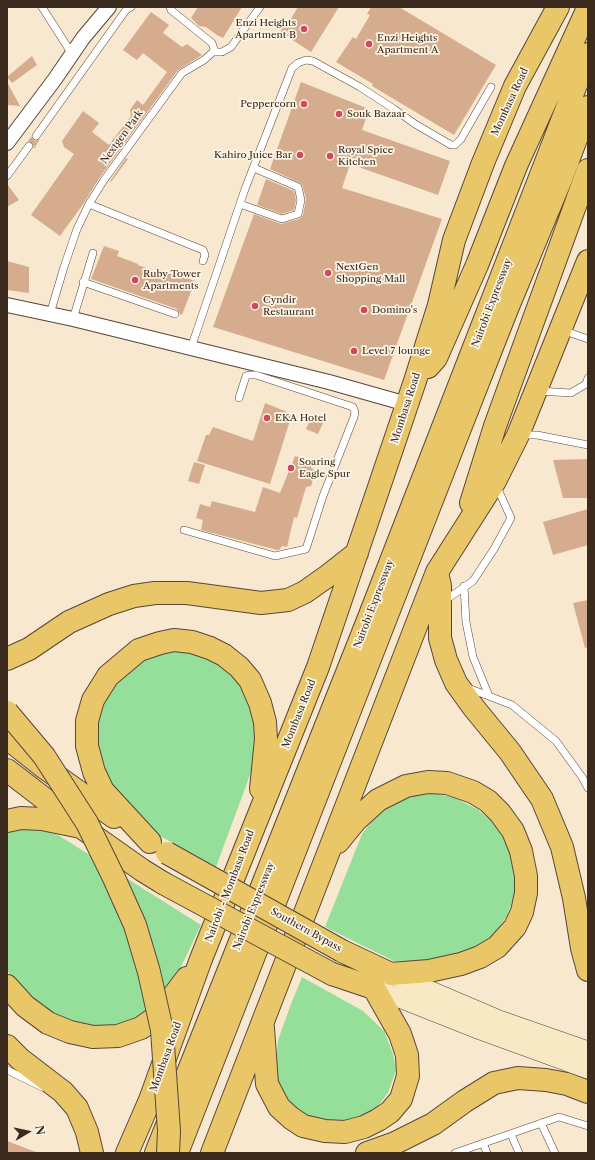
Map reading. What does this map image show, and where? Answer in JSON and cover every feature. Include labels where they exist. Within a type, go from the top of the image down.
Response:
[{"type":"highway","name":"Mombasa Road","points":[[259,812],[318,667],[357,553],[439,305],[454,240],[483,163],[515,86],[558,7]]},
{"type":"highway","points":[[415,381],[436,358],[477,265],[516,166],[588,8]]},
{"type":"highway","name":"Nairobi Expressway","points":[[177,1153],[452,428],[588,54]]},
{"type":"highway","name":"Nairobi Expressway","points":[[156,1153],[295,805],[452,428],[507,309],[588,107]]},
{"type":"highway","points":[[462,533],[495,426],[588,170]]},
{"type":"highway","points":[[212,1153],[437,572],[494,481],[518,435],[588,262]]},
{"type":"highway","points":[[7,659],[29,649],[68,622],[109,604],[134,596],[155,593],[187,593],[261,603],[288,600],[305,592],[330,575],[357,553]]},
{"type":"highway","points":[[437,572],[440,586],[440,638],[446,660],[456,683],[474,708],[510,752],[542,799],[562,847],[574,898],[582,948],[588,970]]},
{"type":"highway","points":[[159,847],[103,791],[94,772],[87,746],[87,721],[93,700],[108,676],[139,650],[174,640],[192,642],[210,648],[224,655],[239,667],[250,680],[260,703],[265,722],[266,739],[259,812]]},
{"type":"highway","points":[[7,712],[44,756],[87,823],[135,925],[149,972],[162,1030],[169,1131],[168,1153]]},
{"type":"highway","name":"Southern Bypass","points":[[7,738],[45,768],[159,847],[342,951],[391,974]]},
{"type":"highway","points":[[7,770],[81,827],[163,883],[332,974],[374,988],[400,1034],[407,1055],[408,1076],[401,1099],[390,1112],[364,1127],[345,1132],[325,1131],[303,1126],[279,1107],[267,1084],[263,1019]]},
{"type":"highway","points":[[327,856],[356,820],[378,800],[406,786],[428,782],[447,783],[473,792],[488,801],[500,813],[513,831],[526,876],[526,893],[522,912],[515,927],[497,947],[480,957],[461,964],[429,970],[391,974]]},
{"type":"highway","name":"Nairobi - Mombasa Road","points":[[201,959],[259,812]]},
{"type":"highway","points":[[7,821],[21,818],[42,819],[81,827]]},
{"type":"highway","name":"Mombasa Road","points":[[127,1153],[150,1100],[201,959]]},
{"type":"highway","points":[[7,986],[25,1006],[48,1023],[70,1032],[93,1037],[118,1036],[141,1028],[159,1015],[201,959]]},
{"type":"highway","points":[[7,1046],[63,1092],[77,1108],[87,1132],[92,1153]]},
{"type":"highway","points":[[367,1153],[395,1143],[433,1124],[465,1101],[494,1083],[518,1078],[546,1080],[567,1084],[588,1092]]},
{"type":"main road","name":"Southern Bypass","points":[[391,974],[499,1020],[588,1051]]},
{"type":"main road","points":[[374,988],[475,1028],[588,1069]]},
{"type":"street","points":[[7,143],[83,38],[109,7]]},
{"type":"street","points":[[7,305],[73,319],[191,348],[344,394],[407,404]]},
{"type":"lane","points":[[42,7],[72,54]]},
{"type":"lane","points":[[36,136],[126,10],[130,7]]},
{"type":"lane","points":[[170,7],[171,10],[212,43],[214,46],[213,52]]},
{"type":"lane","name":"Nextgen Park","points":[[50,314],[77,228],[89,204],[104,180],[182,73],[204,60],[213,52],[222,52],[231,46],[260,7]]},
{"type":"lane","points":[[191,348],[240,204],[292,68],[298,63],[306,60],[313,60],[360,87],[415,124],[451,145],[455,145],[461,139],[491,87]]},
{"type":"lane","points":[[7,176],[29,146]]},
{"type":"lane","points":[[240,204],[282,219],[298,214],[301,200],[298,187],[254,168]]},
{"type":"lane","points":[[89,204],[203,250],[205,256],[203,261]]},
{"type":"lane","points":[[73,319],[93,253]]},
{"type":"lane","points":[[83,282],[175,314]]},
{"type":"lane","points":[[560,329],[588,339]]},
{"type":"lane","points":[[184,530],[275,556],[306,549],[323,496],[354,417],[355,412],[353,407],[344,394],[256,375],[246,376],[239,398]]},
{"type":"lane","points":[[535,390],[571,392],[586,384],[588,378]]},
{"type":"lane","points":[[518,435],[537,435],[588,445]]},
{"type":"lane","points":[[440,603],[473,581],[494,549],[511,518],[494,481]]},
{"type":"lane","points":[[464,586],[466,622],[473,657],[489,696]]},
{"type":"lane","points":[[456,683],[512,705],[556,741],[582,777],[588,788]]},
{"type":"lane","points":[[7,1070],[40,1086],[63,1092]]},
{"type":"lane","points":[[455,1153],[559,1117],[588,1126]]},
{"type":"lane","points":[[541,1123],[555,1153]]},
{"type":"lane","points":[[511,1134],[519,1153]]},
{"type":"lane","points":[[483,1143],[487,1153]]},
{"type":"green space","points":[[165,650],[196,651],[233,673],[251,698],[256,727],[257,756],[216,867],[151,831],[98,771],[94,715],[122,670]]},
{"type":"green space","points":[[425,792],[453,797],[477,809],[495,823],[508,842],[515,865],[514,896],[507,916],[492,936],[479,946],[457,955],[422,963],[394,961],[325,927],[362,834],[380,811],[400,799]]},
{"type":"green space","points":[[13,827],[38,829],[58,835],[201,925],[169,991],[143,1019],[110,1030],[53,1018],[18,987],[7,970],[7,830]]},
{"type":"green space","points":[[302,977],[363,1011],[384,1031],[393,1054],[396,1070],[388,1093],[374,1111],[356,1120],[338,1123],[315,1119],[296,1109],[281,1092],[275,1073],[278,1040]]},
{"type":"building","points":[[198,7],[242,7],[223,38],[206,27],[199,26],[191,18]]},
{"type":"building","name":"Enzi Heights Apartment B","points":[[298,7],[339,7],[311,52],[280,32],[287,21],[289,22]]},
{"type":"building","points":[[371,7],[399,7],[496,65],[454,135],[372,86],[373,84],[336,62],[353,37],[356,39],[370,15],[367,14]]},
{"type":"building","points":[[151,12],[169,25],[163,33],[182,47],[187,44],[202,55],[178,70],[100,177],[84,203],[60,236],[31,215],[74,154],[64,147],[62,141],[83,111],[99,123],[92,132],[109,145],[131,116],[130,110],[137,100],[143,105],[167,72],[143,53],[137,60],[123,50]]},
{"type":"building","points":[[32,56],[37,65],[12,83],[7,77]]},
{"type":"building","points":[[7,82],[20,106],[7,105]]},
{"type":"building","name":"NextGen Shopping Mall","points":[[301,82],[369,109],[362,130],[450,161],[438,195],[350,164],[342,188],[442,219],[384,380],[213,327],[254,214],[281,224],[299,219],[303,215],[306,199],[302,184],[270,169]]},
{"type":"building","points":[[31,137],[35,141],[40,139],[34,149],[33,144],[28,141]]},
{"type":"building","points":[[126,158],[128,159],[111,182],[110,181]]},
{"type":"building","points":[[266,179],[294,191],[296,200],[294,210],[282,214],[257,205]]},
{"type":"building","points":[[7,184],[19,200],[7,207]]},
{"type":"building","name":"Ruby Tower Apartments","points":[[104,246],[119,251],[117,256],[138,265],[157,272],[158,269],[181,278],[182,276],[195,281],[182,315],[177,309],[91,279]]},
{"type":"building","points":[[7,261],[29,267],[29,293],[7,290]]},
{"type":"building","points":[[265,403],[292,414],[270,484],[197,461],[206,435],[209,435],[213,427],[253,441]]},
{"type":"building","points":[[311,418],[323,423],[318,434],[306,429]]},
{"type":"building","points":[[295,456],[312,461],[311,468],[316,471],[311,486],[306,487],[297,518],[294,517],[287,547],[282,546],[279,550],[277,550],[201,530],[203,520],[196,518],[200,504],[210,507],[212,501],[255,512],[263,487],[280,493]]},
{"type":"building","points":[[588,459],[588,498],[563,498],[553,460]]},
{"type":"building","points":[[194,462],[205,465],[199,484],[188,481]]},
{"type":"building","points":[[588,509],[588,545],[553,555],[543,522]]},
{"type":"building","points":[[588,600],[588,647],[585,648],[573,603]]},
{"type":"building","points":[[7,1141],[36,1152],[36,1153],[7,1153]]},
{"type":"place","name":"Enzi Heights Apartment B","points":[[304,29]]},
{"type":"place","name":"Enzi Heights Apartment A","points":[[369,44]]},
{"type":"place","name":"Peppercorn","points":[[304,104]]},
{"type":"place","name":"Souk Bazaar","points":[[339,114]]},
{"type":"place","name":"Kahiro Juice Bar","points":[[300,155]]},
{"type":"place","name":"Royal Spice Kitchen","points":[[330,156]]},
{"type":"place","name":"NextGen Shopping Mall","points":[[328,273]]},
{"type":"place","name":"Ruby Tower Apartments","points":[[135,280]]},
{"type":"place","name":"Cyndir Restaurant","points":[[255,306]]},
{"type":"place","name":"Domino's","points":[[364,310]]},
{"type":"place","name":"Level 7 lounge","points":[[354,351]]},
{"type":"place","name":"EKA Hotel","points":[[267,418]]},
{"type":"place","name":"Soaring Eagle Spur","points":[[291,468]]}]
